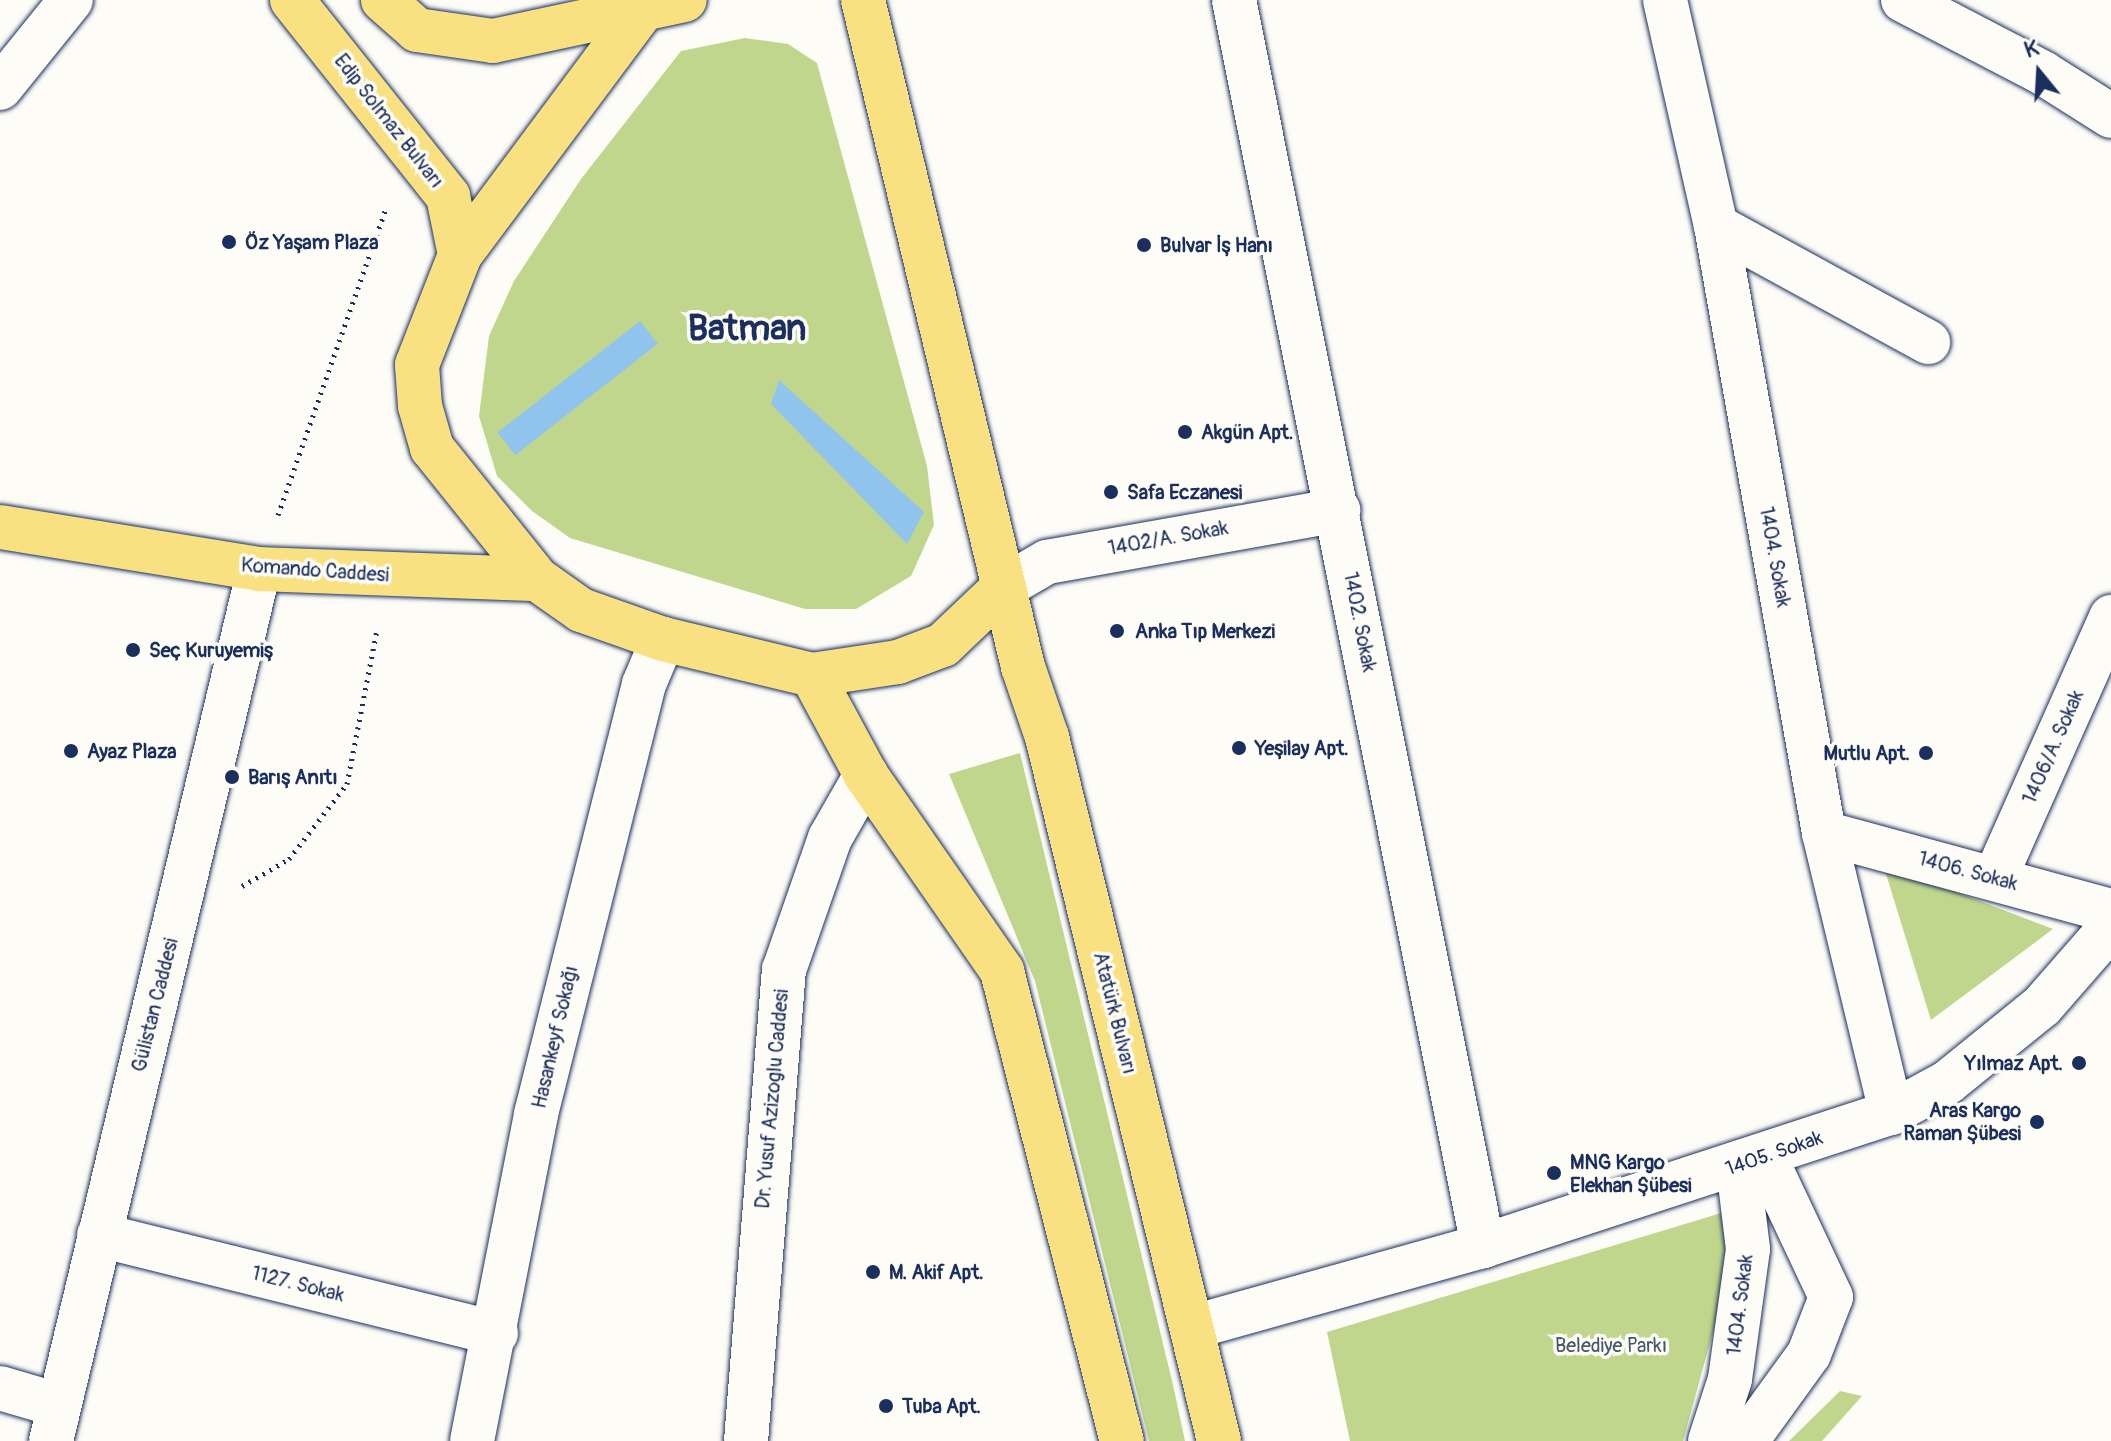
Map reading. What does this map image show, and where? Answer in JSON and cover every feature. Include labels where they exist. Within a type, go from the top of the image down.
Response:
[{"type":"main road","name":"Edip Solmaz Bulvarı","points":[[292,0],[448,196],[460,255]]},
{"type":"main road","points":[[383,0],[417,30],[493,41],[661,3]]},
{"type":"main road","points":[[493,41],[553,0]]},
{"type":"main road","points":[[833,0],[866,14]]},
{"type":"main road","points":[[661,3],[460,255],[417,365],[420,406],[432,448],[537,579],[581,610],[663,639],[812,675],[898,662],[943,645],[1004,587]]},
{"type":"main road","name":"Atatürk Bulvarı","points":[[866,14],[1004,587],[1051,752],[1219,1441]]},
{"type":"main road","name":"Komando Caddesi","points":[[0,527],[259,569],[537,579]]},
{"type":"main road","points":[[812,675],[866,775],[1002,971],[1122,1441]]},
{"type":"street","points":[[0,88],[71,0]]},
{"type":"street","name":"1402. Sokak","points":[[1234,0],[1483,1246]]},
{"type":"street","name":"1404. Sokak","points":[[1665,0],[1716,226],[1824,833],[1891,1113]]},
{"type":"street","points":[[1903,0],[2043,73],[2111,116]]},
{"type":"street","points":[[1716,226],[1928,342]]},
{"type":"street","name":"1402/A. Sokak","points":[[1004,587],[1047,562],[1338,510]]},
{"type":"street","name":"Gülistan Caddesi","points":[[54,1423],[259,569]]},
{"type":"street","name":"1406/A. Sokak","points":[[1995,878],[2111,617]]},
{"type":"street","name":"Hasankeyf Sokağı","points":[[472,1441],[496,1333],[536,1114],[644,684],[663,639]]},
{"type":"street","name":"Dr. Yusuf Azizoglu Caddesi","points":[[746,1441],[784,970],[830,838],[866,775]]},
{"type":"street","name":"1406. Sokak","points":[[1824,833],[2111,911]]},
{"type":"street","name":"1405. Sokak","points":[[1193,1327],[1483,1246],[1752,1162],[1891,1113],[1948,1082],[2042,1006],[2111,927]]},
{"type":"street","points":[[1746,1441],[1809,1354],[1831,1297],[1752,1162]]},
{"type":"street","name":"1404. Sokak","points":[[1710,1441],[1730,1379],[1748,1249],[1752,1162]]},
{"type":"street","name":"1127. Sokak","points":[[99,1235],[496,1333]]},
{"type":"street","points":[[0,1388],[54,1423]]},
{"type":"path","points":[[259,569],[408,146]]},
{"type":"path","points":[[173,931],[289,859],[347,784],[378,621]]},
{"type":"green space","points":[[745,38],[788,44],[817,63],[927,466],[934,525],[911,576],[856,609],[805,609],[570,538],[532,511],[497,476],[479,416],[489,336],[514,281],[581,179],[681,51]]},
{"type":"green space","points":[[1020,753],[1185,1441],[1149,1441],[1035,981],[949,774]]},
{"type":"green space","points":[[1883,864],[2053,929],[1931,1020]]},
{"type":"green space","name":"Belediye Parkı","points":[[1738,1208],[1729,1273],[1683,1441],[1350,1441],[1327,1332]]},
{"type":"green space","points":[[1840,1391],[1862,1396],[1822,1441],[1789,1441]]},
{"type":"water","points":[[640,321],[658,344],[515,455],[497,432]]},
{"type":"water","points":[[779,380],[924,512],[907,544],[771,404]]},
{"type":"place","name":"Öz Yaşam Plaza","points":[[229,242]]},
{"type":"place","name":"Bulvar İş Hanı","points":[[1144,245]]},
{"type":"place","name":"Akgün Apt.","points":[[1185,432]]},
{"type":"place","name":"Safa Eczanesi","points":[[1111,492]]},
{"type":"place","name":"Anka Tıp Merkezi","points":[[1117,631]]},
{"type":"place","name":"Seç Kuruyemiş","points":[[133,650]]},
{"type":"place","name":"Yeşilay Apt.","points":[[1239,748]]},
{"type":"place","name":"Ayaz Plaza","points":[[71,751]]},
{"type":"place","name":"Mutlu Apt.","points":[[1926,753]]},
{"type":"place","name":"Barış Anıtı","points":[[232,777]]},
{"type":"place","name":"Yılmaz Apt.","points":[[2079,1063]]},
{"type":"place","name":"Aras Kargo Raman Şübesi","points":[[2037,1122]]},
{"type":"place","name":"MNG Kargo Elekhan Şübesi","points":[[1554,1173]]},
{"type":"place","name":"M. Akif Apt.","points":[[873,1272]]},
{"type":"place","name":"Tuba Apt.","points":[[886,1406]]},
{"type":"district","name":"Batman","points":[[747,329]]}]
